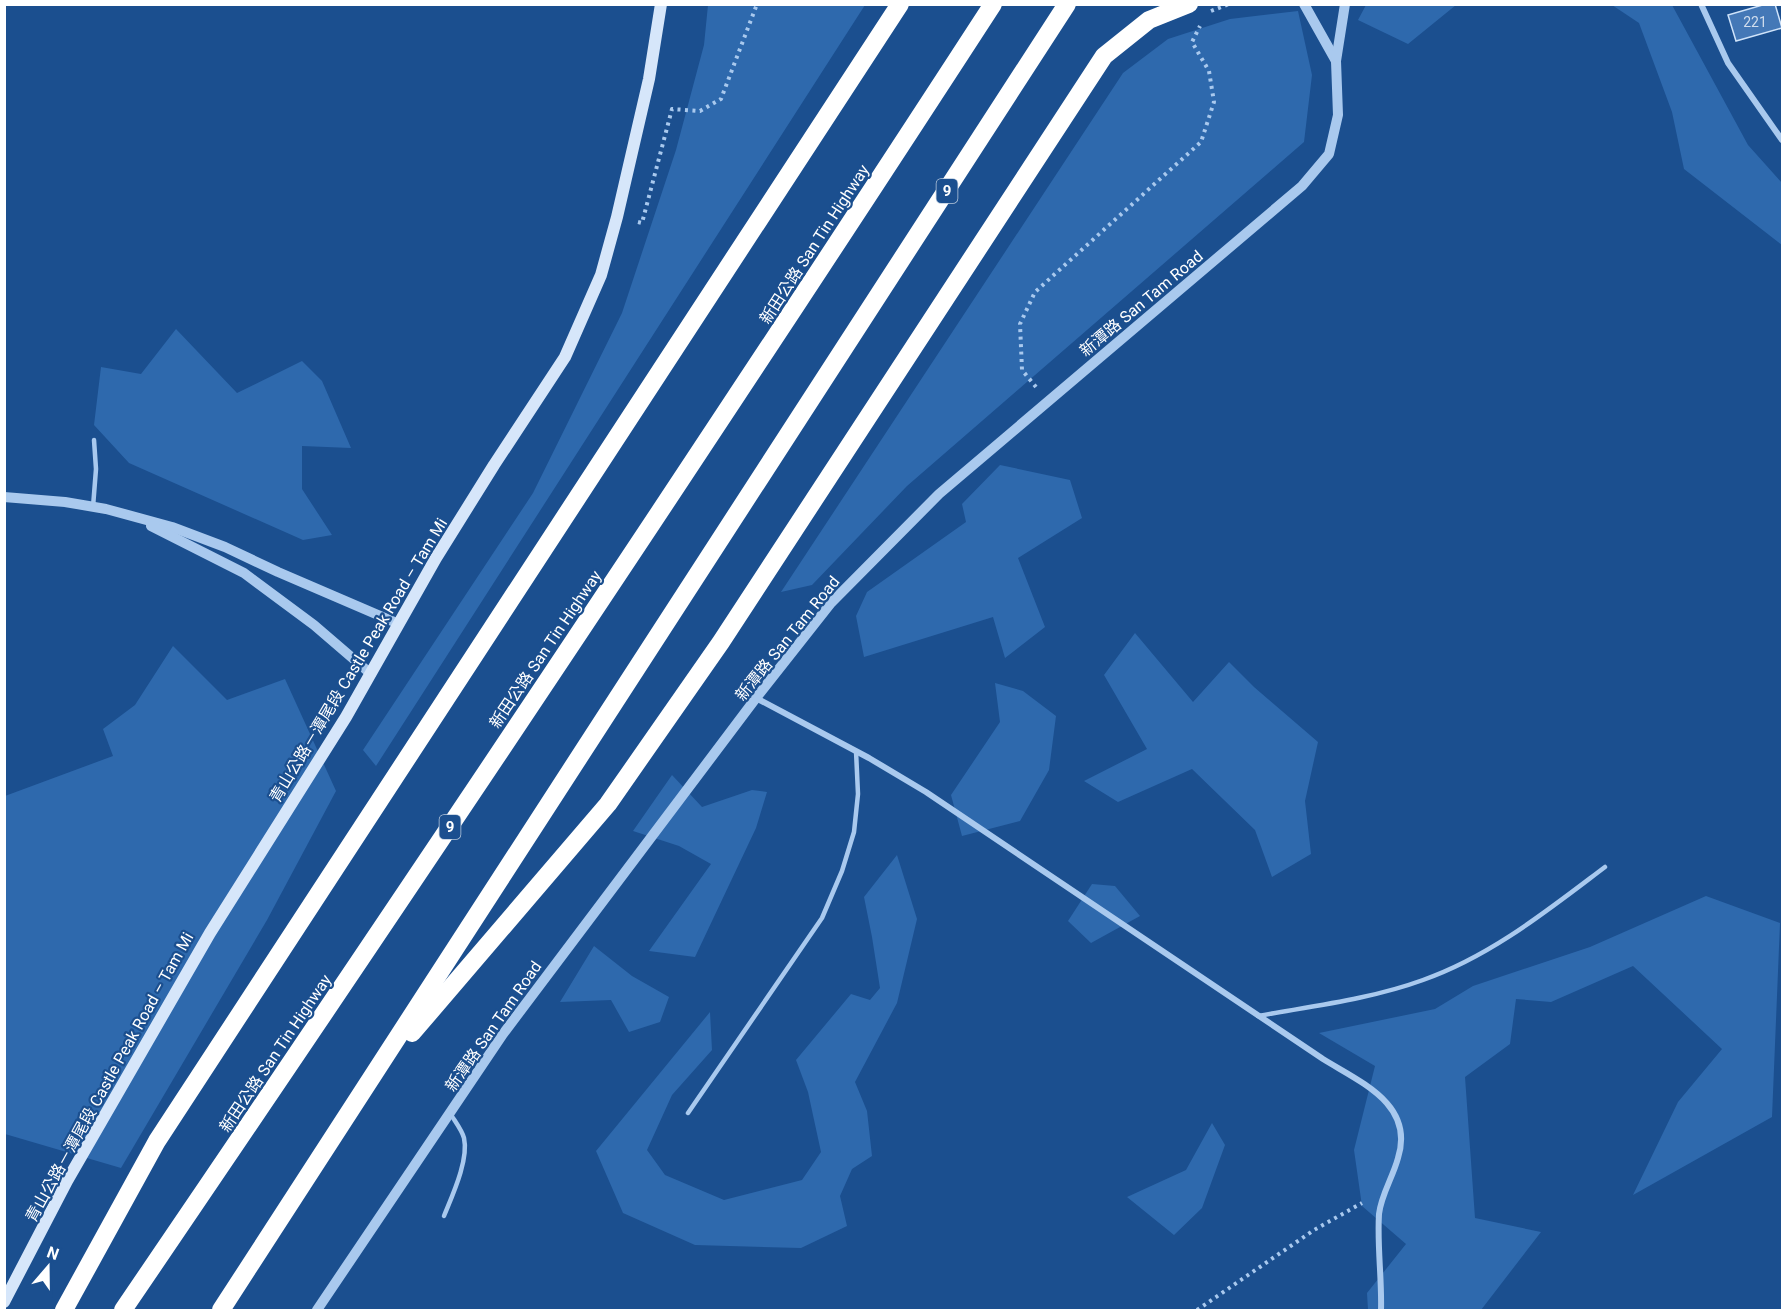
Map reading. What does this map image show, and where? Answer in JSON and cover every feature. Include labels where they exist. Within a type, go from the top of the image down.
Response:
[{"type":"highway","points":[[64,1311],[157,1141],[900,4]]},
{"type":"highway","name":"新田公路 San Tin Highway","points":[[123,1311],[303,1047],[774,342],[993,4]]},
{"type":"highway","name":"9","points":[[221,1311],[1067,4]]},
{"type":"highway","points":[[365,1088],[608,804],[721,642],[1104,56],[1149,20],[1189,4]]},
{"type":"main road","name":"青山公路－潭尾段 Castle Peak Road – Tam Mi","points":[[5,1300],[67,1181],[210,933],[346,717],[436,558],[565,357],[601,275],[617,217],[648,79],[661,4]]},
{"type":"street","name":"新潭路 San Tam Road","points":[[1304,4],[1336,61]]},
{"type":"street","name":"新潭路 San Tam Road","points":[[317,1311],[503,1034],[756,698],[839,594],[939,494],[1302,186],[1329,154],[1338,115],[1336,61],[1346,4]]},
{"type":"street","points":[[1701,4],[1728,63],[1782,140]]},
{"type":"street","points":[[4,497],[34,498],[93,507],[172,527],[225,547],[399,624]]},
{"type":"street","points":[[123,513],[244,573],[314,625],[371,674]]},
{"type":"street","points":[[756,698],[856,751],[926,792],[1258,1016],[1384,1098],[1395,1112],[1401,1134],[1399,1156],[1379,1213],[1381,1311]]},
{"type":"lane","points":[[93,507],[96,470],[94,441]]},
{"type":"lane","points":[[688,1113],[822,918],[842,871],[854,832],[858,794],[856,751]]},
{"type":"lane","points":[[1258,1016],[1356,998],[1424,980],[1485,952],[1540,916],[1605,867]]},
{"type":"lane","points":[[444,1216],[464,1158],[464,1138],[450,1113]]},
{"type":"path","points":[[617,217],[642,223],[672,109],[700,111],[721,99],[757,4]]},
{"type":"path","points":[[1048,402],[1022,370],[1020,324],[1035,292],[1201,142],[1214,102],[1209,71],[1192,42]]},
{"type":"path","points":[[1197,1311],[1314,1230],[1386,1190]]},
{"type":"shaded area","points":[[1366,4],[1456,5],[1408,44],[1358,20]]},
{"type":"shaded area","points":[[708,5],[865,5],[376,766],[363,750],[533,493],[622,313],[676,150],[704,45]]},
{"type":"shaded area","points":[[1612,5],[1672,5],[1748,145],[1782,183],[1782,245],[1684,169],[1672,112],[1639,23]]},
{"type":"shaded area","points":[[1298,11],[1312,75],[1304,142],[907,486],[812,585],[781,592],[1123,73],[1168,39],[1230,19]]},
{"type":"shaded area","points":[[176,329],[237,393],[302,361],[322,381],[351,448],[302,446],[302,489],[332,535],[303,540],[129,463],[94,425],[101,367],[141,374]]},
{"type":"shaded area","points":[[1000,465],[1070,480],[1082,518],[1018,558],[1045,627],[1005,658],[993,617],[864,657],[856,616],[867,592],[966,522],[962,504]]},
{"type":"shaded area","points":[[1135,633],[1193,702],[1229,662],[1254,687],[1318,742],[1305,801],[1311,854],[1272,877],[1255,830],[1192,769],[1118,802],[1084,781],[1147,749],[1104,675]]},
{"type":"shaded area","points":[[173,646],[227,700],[285,679],[336,791],[267,920],[121,1168],[5,1134],[5,796],[113,756],[103,729],[135,705]]},
{"type":"shaded area","points":[[995,683],[1023,691],[1056,716],[1049,770],[1020,821],[962,836],[951,795],[1000,722]]},
{"type":"shaded area","points":[[672,775],[702,807],[752,790],[767,792],[756,828],[695,957],[649,951],[711,864],[679,846],[633,831]]},
{"type":"shaded area","points":[[897,855],[917,919],[897,1003],[855,1082],[867,1111],[872,1156],[852,1169],[840,1196],[847,1226],[801,1248],[695,1245],[623,1213],[596,1151],[710,1012],[712,1050],[672,1095],[647,1150],[665,1175],[724,1200],[802,1180],[821,1152],[808,1092],[796,1060],[851,994],[870,1000],[880,988],[864,897]]},
{"type":"shaded area","points":[[1092,884],[1115,886],[1140,916],[1091,943],[1068,921]]},
{"type":"shaded area","points":[[1706,896],[1780,923],[1772,1117],[1633,1195],[1678,1102],[1722,1049],[1633,966],[1551,1002],[1516,999],[1510,1044],[1465,1077],[1475,1218],[1541,1232],[1481,1310],[1368,1310],[1367,1293],[1406,1244],[1362,1206],[1354,1150],[1375,1066],[1319,1033],[1435,1009],[1473,986],[1590,947]]},
{"type":"shaded area","points":[[594,946],[632,976],[669,997],[660,1022],[629,1032],[611,1000],[560,1002]]},
{"type":"shaded area","points":[[1212,1123],[1225,1145],[1202,1208],[1174,1235],[1127,1197],[1186,1170]]},
{"type":"building","points":[[1766,4],[1775,4],[1782,28],[1736,41],[1728,15]]}]
